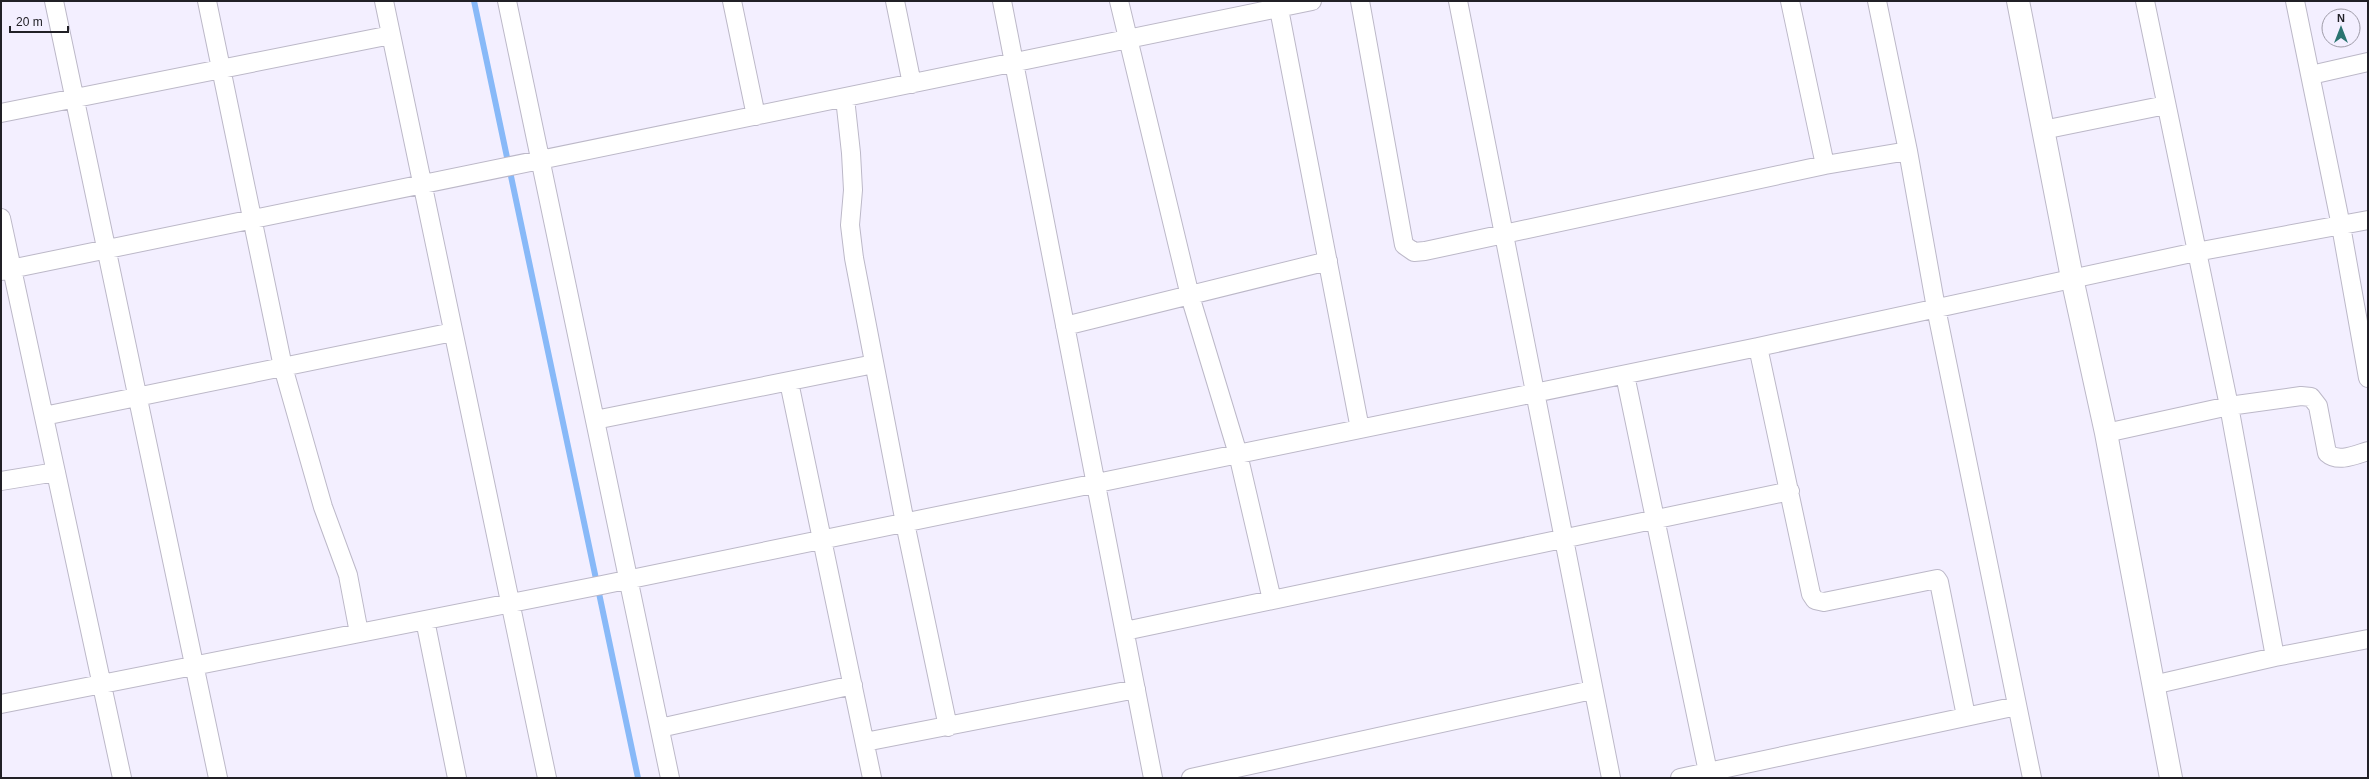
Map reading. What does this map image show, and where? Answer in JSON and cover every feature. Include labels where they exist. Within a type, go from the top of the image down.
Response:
[{"type":"street","points":[[54,1],[218,778]]},
{"type":"street","points":[[207,1],[283,367],[323,506],[348,575],[359,633]]},
{"type":"street","points":[[384,1],[547,778]]},
{"type":"street","points":[[507,1],[670,778]]},
{"type":"street","points":[[732,1],[756,116]]},
{"type":"street","points":[[895,1],[912,84]]},
{"type":"street","points":[[1002,1],[1153,778]]},
{"type":"street","points":[[1119,1],[1127,40],[1190,296],[1238,454],[1272,600]]},
{"type":"street","points":[[6,269],[541,161],[1312,1]]},
{"type":"street","points":[[1360,1],[1404,244],[1414,252],[1825,165],[1908,150]]},
{"type":"street","points":[[1458,1],[1564,539],[1592,690],[1611,778]]},
{"type":"street","points":[[1790,1],[1825,165]]},
{"type":"street","points":[[1877,1],[1908,150],[1936,308],[2032,778]]},
{"type":"street","points":[[2018,1],[2072,278],[2106,433],[2171,778]]},
{"type":"street","points":[[2145,1],[2228,406],[2275,657]]},
{"type":"street","points":[[2295,1],[2341,226],[2368,376]]},
{"type":"street","points":[[1279,9],[1360,429]]},
{"type":"street","points":[[1,113],[391,35]]},
{"type":"street","points":[[2311,75],[2368,62]]},
{"type":"street","points":[[845,98],[851,153],[853,190],[850,225],[854,258],[905,523],[948,727]]},
{"type":"street","points":[[2043,130],[2166,105]]},
{"type":"street","points":[[1,218],[6,269],[44,416],[122,778]]},
{"type":"street","points":[[1,704],[905,523],[1625,375],[2196,252],[2368,220]]},
{"type":"street","points":[[1065,326],[1328,261]]},
{"type":"street","points":[[44,416],[453,332]]},
{"type":"street","points":[[1758,347],[1811,594],[1815,600],[1824,602],[1932,578],[1939,582],[1966,716]]},
{"type":"street","points":[[595,420],[874,364]]},
{"type":"street","points":[[1625,375],[1708,772]]},
{"type":"street","points":[[789,382],[872,778]]},
{"type":"street","points":[[2106,433],[2228,406],[2301,396],[2311,397],[2318,406],[2327,453],[2332,458],[2338,459],[2368,452]]},
{"type":"street","points":[[1,481],[56,472]]},
{"type":"street","points":[[1125,631],[1790,491]]},
{"type":"street","points":[[425,620],[457,778]]},
{"type":"street","points":[[2153,685],[2275,657],[2368,639]]},
{"type":"street","points":[[660,728],[853,686]]},
{"type":"street","points":[[865,742],[948,727],[1136,689]]},
{"type":"street","points":[[1191,778],[1592,690]]},
{"type":"street","points":[[1680,778],[2017,706]]},
{"type":"waterway","points":[[474,1],[638,778]]}]
